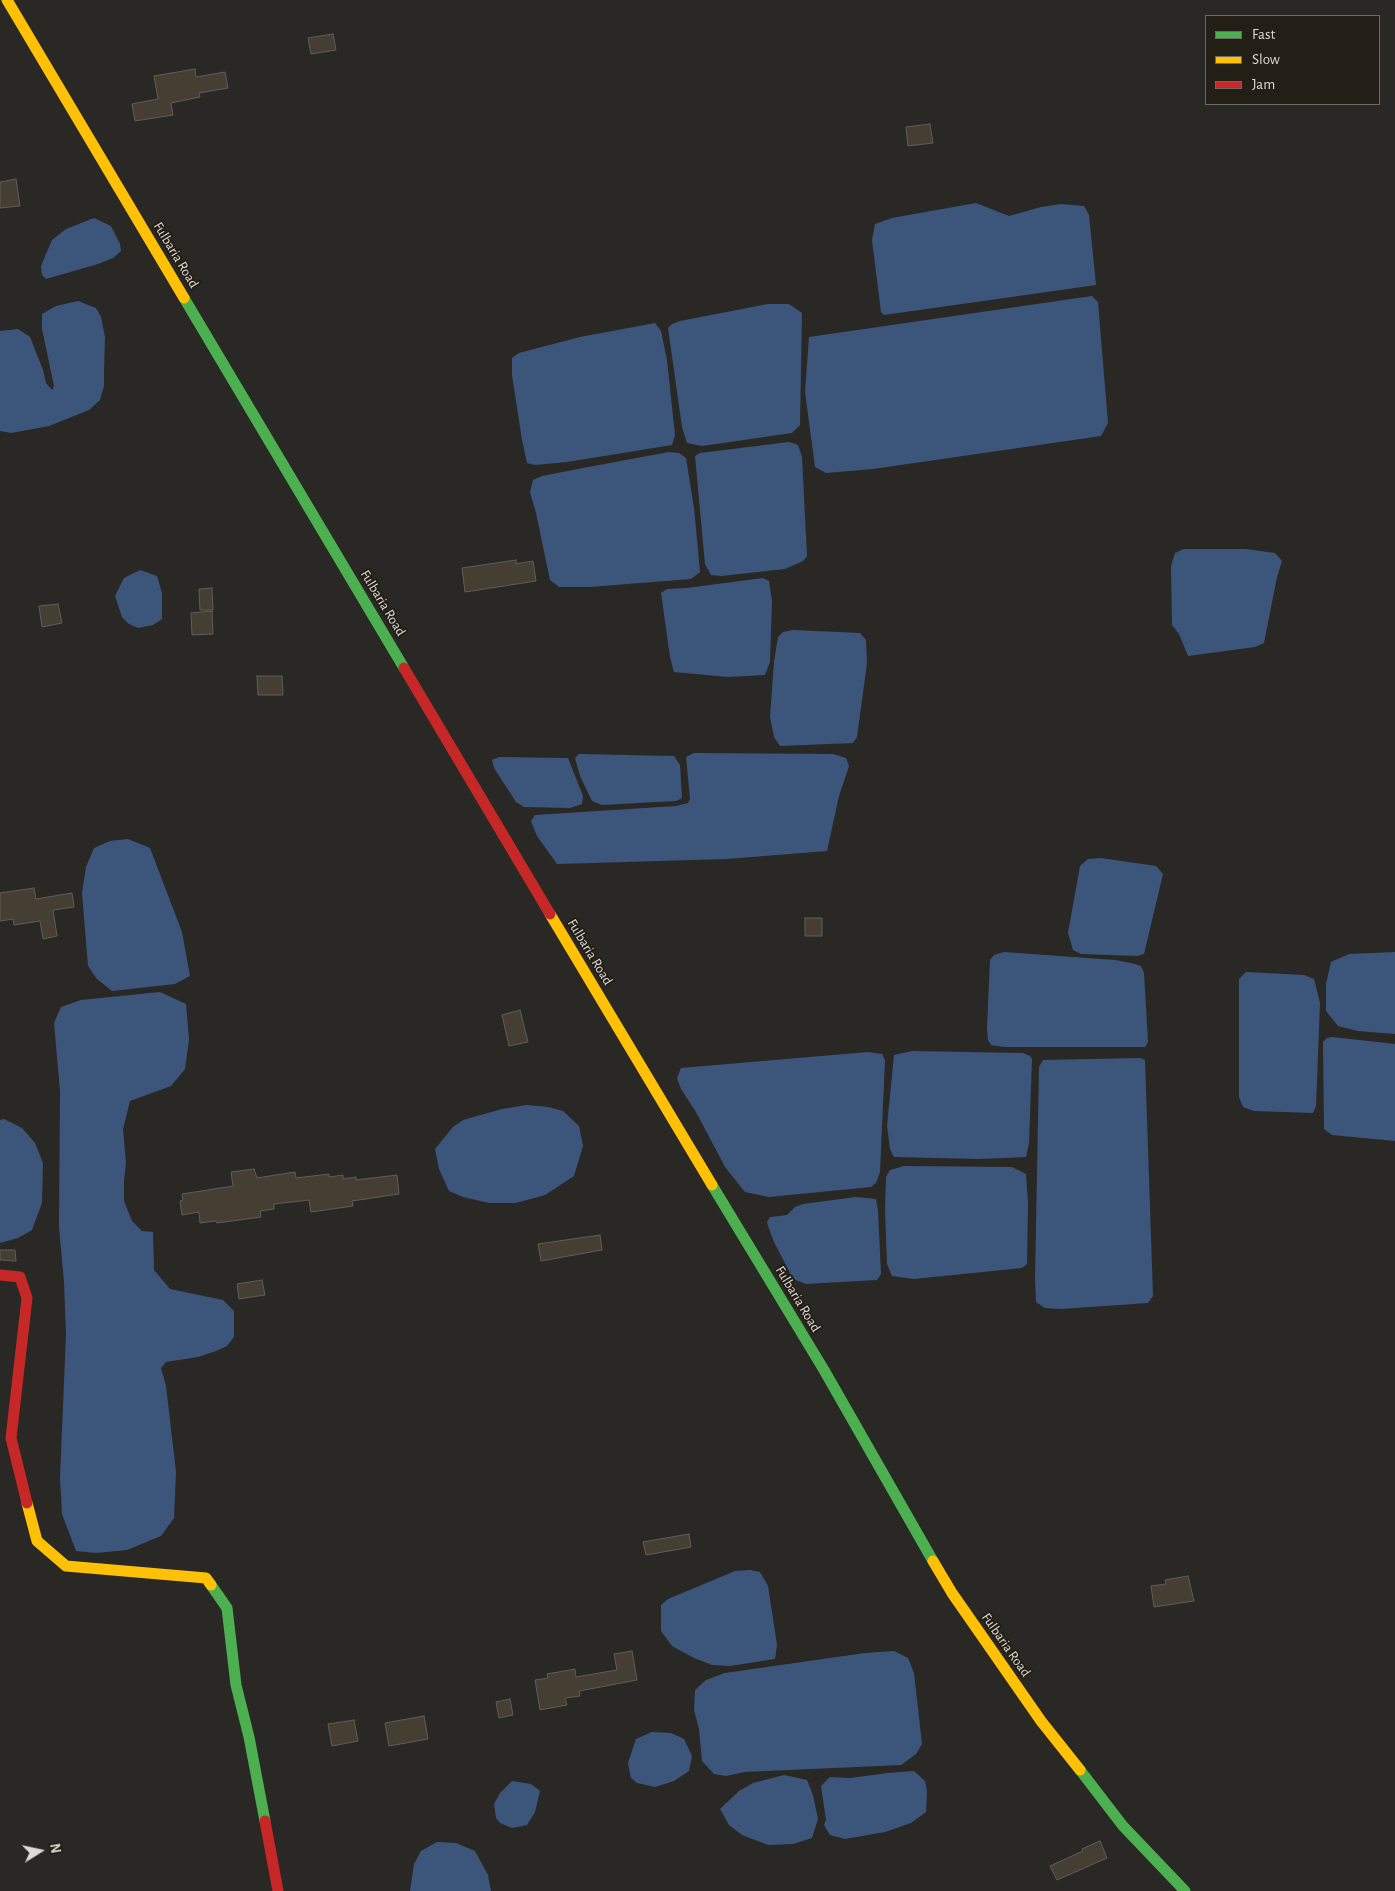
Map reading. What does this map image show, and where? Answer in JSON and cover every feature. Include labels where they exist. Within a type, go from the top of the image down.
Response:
[{"type":"main road","name":"Fulbaria Road","points":[[8,0],[595,990],[824,1370],[952,1593],[1053,1736],[1123,1826],[1185,1891]]},
{"type":"main road","points":[[0,1275],[20,1278],[27,1298],[11,1438],[38,1541],[66,1566],[206,1578],[227,1608],[236,1685],[251,1746],[278,1891]]},
{"type":"water","points":[[976,203],[1009,216],[1041,207],[1061,204],[1084,206],[1089,215],[1096,285],[884,315],[881,312],[872,240],[875,224],[892,218]]},
{"type":"water","points":[[94,218],[111,226],[120,244],[121,251],[113,258],[98,264],[46,279],[42,275],[41,266],[52,240],[66,229]]},
{"type":"water","points":[[1092,296],[1098,302],[1108,423],[1101,436],[873,469],[826,473],[815,467],[805,392],[809,337]]},
{"type":"water","points":[[78,301],[96,308],[101,317],[105,337],[104,386],[100,400],[89,410],[49,426],[11,433],[0,431],[0,331],[18,329],[30,337],[46,383],[52,390],[54,386],[42,329],[42,314],[56,306]]},
{"type":"water","points":[[768,304],[789,304],[802,313],[800,425],[792,433],[702,446],[687,443],[682,427],[668,328],[680,321]]},
{"type":"water","points":[[655,323],[661,331],[667,360],[675,435],[672,445],[567,462],[535,465],[527,463],[512,375],[512,358],[519,353],[580,337]]},
{"type":"water","points":[[789,442],[798,445],[802,457],[807,556],[803,561],[785,569],[721,576],[711,575],[705,564],[695,456],[700,453]]},
{"type":"water","points":[[669,452],[679,453],[686,458],[694,508],[700,572],[691,579],[590,587],[559,587],[550,580],[530,492],[533,480],[542,476]]},
{"type":"water","points":[[1184,549],[1246,549],[1275,553],[1282,561],[1264,643],[1255,647],[1188,656],[1179,634],[1172,625],[1171,566],[1175,553]]},
{"type":"water","points":[[140,570],[157,576],[162,593],[162,619],[153,625],[138,628],[129,624],[122,617],[115,596],[124,578]]},
{"type":"water","points":[[763,578],[769,581],[772,601],[770,662],[765,675],[728,677],[674,672],[670,657],[661,593],[667,589]]},
{"type":"water","points":[[793,630],[860,633],[866,640],[867,663],[857,737],[853,743],[780,746],[774,737],[770,717],[778,637],[783,632]]},
{"type":"water","points":[[694,753],[833,754],[846,758],[849,766],[839,796],[827,851],[727,859],[557,864],[537,836],[531,821],[535,815],[676,806],[688,803],[690,799],[686,757]]},
{"type":"water","points":[[579,754],[674,756],[680,765],[682,798],[676,801],[602,805],[592,801],[580,776],[575,758]]},
{"type":"water","points":[[499,757],[568,758],[583,796],[582,804],[570,808],[524,807],[516,802],[494,768],[492,760]]},
{"type":"water","points":[[128,839],[150,848],[182,932],[190,976],[175,984],[112,991],[97,979],[88,966],[82,893],[86,867],[94,848],[110,841]]},
{"type":"water","points":[[1101,858],[1156,866],[1163,874],[1144,954],[1137,956],[1081,954],[1073,950],[1068,933],[1080,866],[1088,859]]},
{"type":"water","points":[[1004,952],[1115,960],[1141,966],[1144,973],[1148,1042],[1145,1047],[1005,1047],[991,1045],[988,1040],[987,1028],[990,960],[994,955]]},
{"type":"water","points":[[1395,952],[1395,1034],[1358,1031],[1338,1026],[1326,1011],[1326,984],[1331,962],[1349,954]]},
{"type":"water","points":[[1246,972],[1304,975],[1314,979],[1320,1003],[1316,1106],[1313,1113],[1254,1111],[1243,1107],[1239,1097],[1239,979]]},
{"type":"water","points":[[160,992],[186,1004],[189,1039],[185,1069],[171,1086],[130,1101],[123,1129],[126,1163],[124,1201],[132,1221],[142,1231],[153,1232],[154,1270],[170,1289],[223,1300],[234,1311],[234,1337],[227,1346],[216,1351],[198,1357],[166,1362],[161,1368],[166,1386],[176,1472],[174,1518],[161,1536],[127,1550],[96,1553],[76,1551],[62,1514],[60,1478],[66,1335],[59,1227],[60,1091],[54,1023],[61,1007],[81,1000]]},
{"type":"water","points":[[1327,1038],[1395,1044],[1395,1141],[1332,1135],[1324,1129],[1323,1042]]},
{"type":"water","points":[[912,1051],[1023,1053],[1030,1056],[1032,1059],[1029,1143],[1026,1157],[979,1159],[894,1157],[890,1149],[887,1126],[894,1055]]},
{"type":"water","points":[[868,1052],[882,1054],[885,1060],[880,1172],[876,1183],[871,1187],[769,1197],[745,1192],[725,1167],[696,1112],[681,1089],[677,1078],[681,1068]]},
{"type":"water","points":[[1140,1058],[1145,1060],[1153,1296],[1148,1303],[1061,1309],[1045,1308],[1036,1302],[1035,1279],[1039,1067],[1043,1060]]},
{"type":"water","points":[[527,1105],[563,1111],[579,1126],[583,1146],[574,1176],[545,1195],[516,1203],[489,1203],[463,1197],[449,1191],[439,1169],[435,1149],[453,1127],[463,1120],[502,1109]]},
{"type":"water","points":[[4,1119],[22,1128],[35,1143],[43,1163],[42,1203],[32,1230],[18,1238],[0,1243],[0,1120]]},
{"type":"water","points":[[904,1166],[1012,1167],[1026,1174],[1028,1203],[1027,1264],[1022,1268],[914,1279],[892,1276],[887,1264],[886,1177],[890,1170]]},
{"type":"water","points":[[856,1197],[876,1199],[881,1274],[877,1280],[806,1284],[793,1279],[768,1226],[767,1222],[770,1217],[787,1215],[795,1207],[803,1204]]},
{"type":"water","points":[[750,1570],[760,1572],[768,1586],[777,1645],[775,1659],[730,1666],[712,1665],[672,1646],[661,1631],[661,1605],[668,1599],[735,1571]]},
{"type":"water","points":[[894,1651],[908,1658],[914,1673],[922,1744],[916,1754],[901,1765],[744,1772],[726,1776],[714,1774],[702,1761],[699,1729],[694,1710],[695,1690],[706,1680],[725,1673],[865,1653]]},
{"type":"water","points":[[652,1732],[671,1733],[684,1739],[692,1756],[689,1771],[674,1781],[655,1787],[637,1783],[631,1778],[628,1763],[636,1739]]},
{"type":"water","points":[[914,1771],[925,1781],[927,1791],[926,1812],[911,1823],[885,1832],[845,1839],[830,1835],[824,1825],[826,1820],[821,1786],[830,1777],[850,1778]]},
{"type":"water","points":[[784,1775],[807,1780],[813,1795],[818,1819],[812,1838],[793,1844],[768,1845],[742,1835],[729,1825],[720,1809],[739,1791],[753,1783]]},
{"type":"water","points":[[512,1781],[531,1784],[540,1791],[535,1812],[527,1825],[512,1828],[500,1823],[496,1818],[494,1804],[500,1793]]},
{"type":"water","points":[[437,1842],[456,1843],[475,1851],[488,1875],[491,1891],[410,1891],[414,1864],[421,1851]]},
{"type":"building","points":[[333,34],[336,50],[311,54],[308,38]]},
{"type":"building","points":[[195,69],[196,77],[225,72],[228,88],[199,93],[200,97],[171,103],[173,115],[135,121],[132,104],[158,99],[154,76]]},
{"type":"building","points":[[930,124],[933,143],[908,146],[906,127]]},
{"type":"building","points":[[16,179],[20,206],[0,208],[0,182]]},
{"type":"building","points":[[516,560],[516,564],[533,561],[536,581],[465,592],[462,568]]},
{"type":"building","points":[[212,588],[213,610],[200,610],[199,589]]},
{"type":"building","points":[[58,604],[62,623],[42,627],[39,606]]},
{"type":"building","points":[[212,611],[213,634],[192,635],[191,613]]},
{"type":"building","points":[[257,676],[282,676],[283,695],[258,695]]},
{"type":"building","points":[[34,888],[36,899],[72,893],[74,907],[53,910],[57,936],[43,939],[40,921],[14,925],[13,919],[0,921],[0,893]]},
{"type":"building","points":[[805,918],[822,918],[822,936],[805,936]]},
{"type":"building","points":[[520,1010],[528,1042],[509,1046],[502,1015]]},
{"type":"building","points":[[254,1169],[257,1178],[295,1172],[296,1178],[329,1174],[329,1177],[343,1175],[343,1179],[356,1177],[356,1180],[397,1175],[399,1194],[352,1201],[353,1206],[311,1212],[309,1200],[274,1204],[274,1209],[260,1211],[261,1217],[217,1223],[216,1221],[200,1223],[199,1212],[182,1215],[180,1201],[183,1200],[182,1194],[233,1186],[231,1172]]},
{"type":"building","points":[[600,1235],[602,1250],[541,1261],[538,1244]]},
{"type":"building","points":[[0,1250],[15,1250],[16,1261],[0,1260]]},
{"type":"building","points":[[262,1280],[265,1295],[239,1299],[237,1284]]},
{"type":"building","points":[[689,1534],[691,1547],[646,1555],[643,1542]]},
{"type":"building","points":[[1188,1576],[1194,1601],[1154,1607],[1151,1586],[1166,1584],[1165,1580]]},
{"type":"building","points":[[632,1651],[637,1680],[579,1691],[580,1696],[565,1698],[567,1705],[540,1710],[535,1680],[548,1678],[547,1674],[575,1669],[576,1677],[617,1670],[614,1654]]},
{"type":"building","points":[[510,1699],[513,1715],[499,1718],[496,1702]]},
{"type":"building","points":[[424,1716],[428,1739],[389,1746],[385,1723]]},
{"type":"building","points":[[354,1720],[358,1741],[332,1746],[328,1724]]},
{"type":"building","points":[[1100,1841],[1107,1858],[1057,1880],[1050,1866]]},
{"type":"traffic: fast","points":[[184,298],[404,668]]},
{"type":"traffic: fast","points":[[712,1185],[824,1370],[933,1561]]},
{"type":"traffic: fast","points":[[211,1585],[227,1608],[236,1685],[249,1737],[265,1821]]},
{"type":"traffic: fast","points":[[1080,1770],[1123,1826],[1185,1891]]},
{"type":"traffic: slow","points":[[7,0],[184,298]]},
{"type":"traffic: slow","points":[[550,914],[712,1185]]},
{"type":"traffic: slow","points":[[27,1503],[37,1541],[66,1566],[206,1578],[211,1585]]},
{"type":"traffic: slow","points":[[933,1561],[952,1593],[1041,1721],[1080,1770]]},
{"type":"traffic: jam","points":[[404,668],[550,914]]},
{"type":"traffic: jam","points":[[0,1275],[20,1277],[27,1298],[11,1438],[27,1503]]},
{"type":"traffic: jam","points":[[265,1821],[278,1891]]}]
